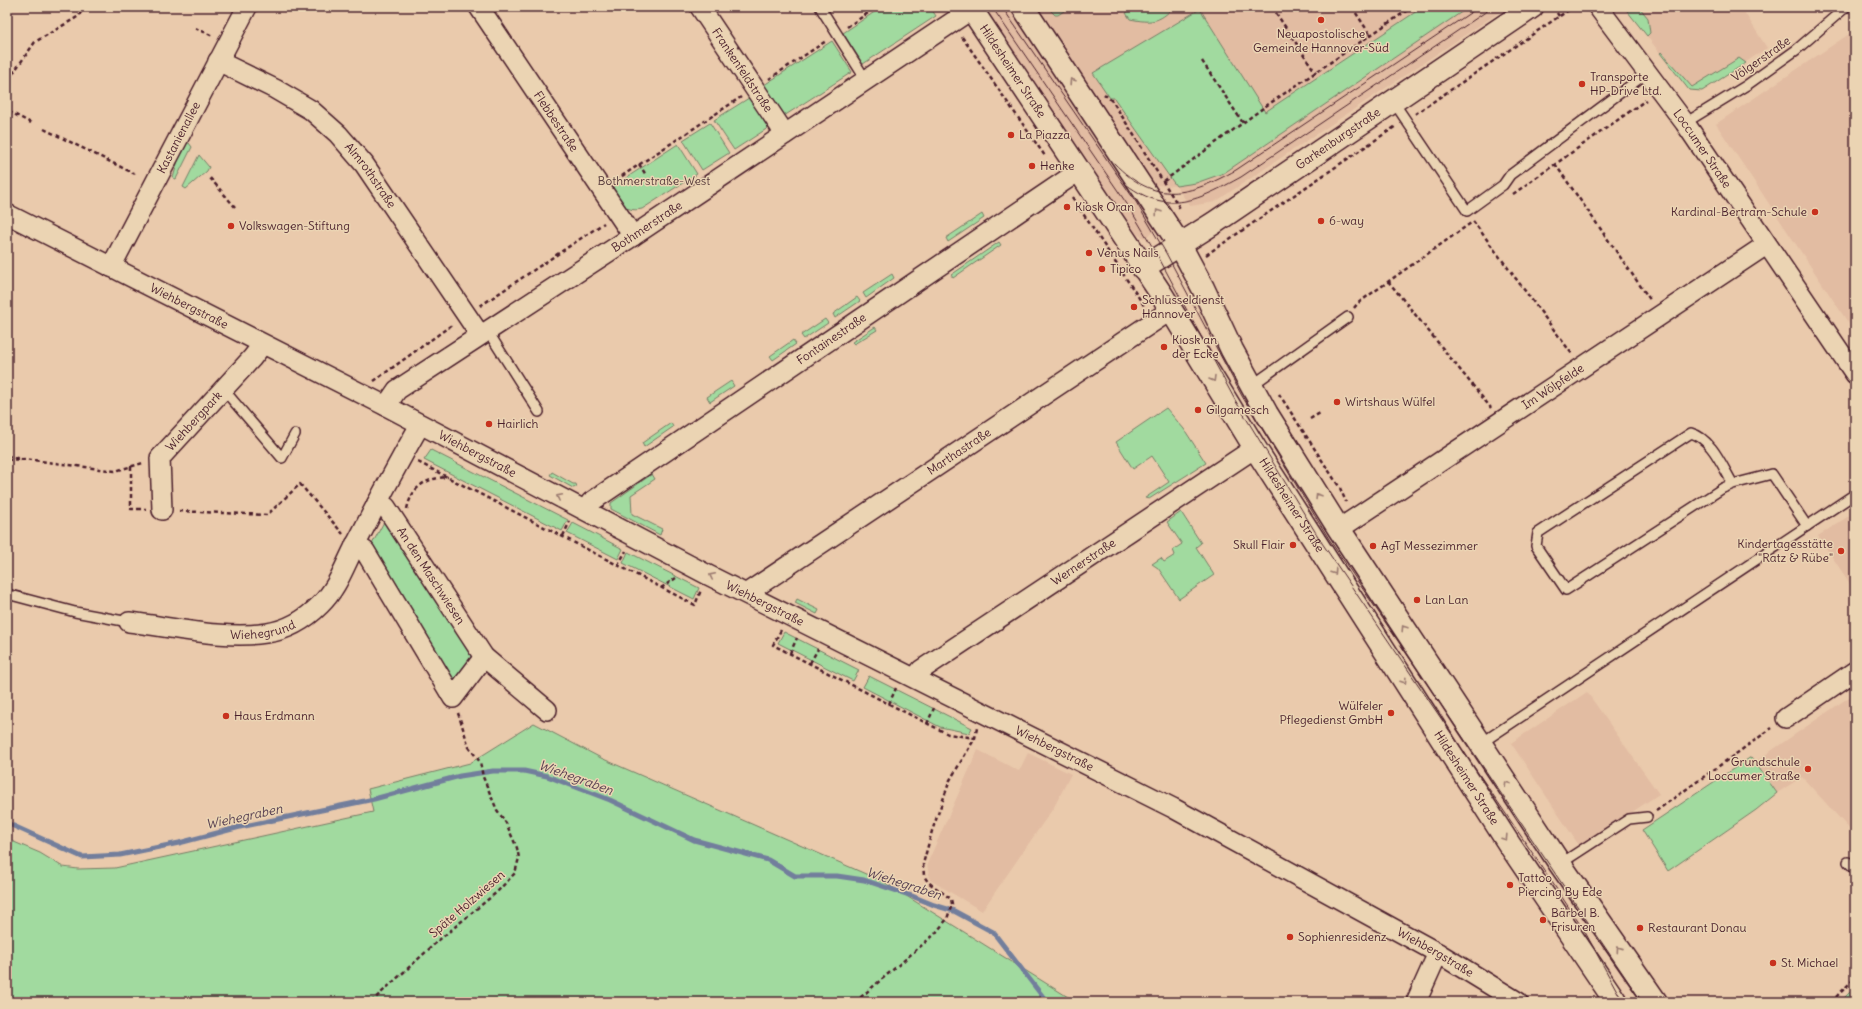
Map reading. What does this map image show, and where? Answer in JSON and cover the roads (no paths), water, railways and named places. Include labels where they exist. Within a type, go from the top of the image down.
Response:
[{"type":"main road","points":[[1023,7],[1180,245],[1203,288],[1232,350],[1259,380],[1267,414],[1346,524],[1480,744],[1560,864],[1656,1002]]},
{"type":"main road","name":"Garkenburgstraße","points":[[1143,268],[1180,245],[1532,7]]},
{"type":"main road","name":"Hildesheimer Straße","points":[[971,8],[1071,176],[1143,268],[1171,310],[1255,448],[1509,844],[1616,1002]]},
{"type":"street","name":"Kastanienallee","points":[[111,268],[247,7]]},
{"type":"street","name":"Flebbestraße","points":[[480,7],[633,236]]},
{"type":"street","name":"Frankenfeldstraße","points":[[700,7],[784,134]]},
{"type":"street","name":"Loccumer Straße","points":[[1598,7],[1685,123],[1766,245],[1855,374]]},
{"type":"street","name":"Bothmerstraße","points":[[386,406],[397,390],[633,236],[971,8]]},
{"type":"street","name":"Almrothstraße","points":[[218,61],[275,88],[311,110],[338,134],[364,164],[466,314],[484,332]]},
{"type":"street","name":"Fontainestraße","points":[[578,515],[591,502],[1071,176]]},
{"type":"street","name":"Wiehbergstraße","points":[[7,214],[386,406],[578,515],[747,593],[1173,808],[1438,953],[1518,1002]]},
{"type":"street","name":"Im Wölpfelde","points":[[1346,524],[1766,245]]},
{"type":"street","name":"Marthastraße","points":[[747,593],[1171,310]]},
{"type":"street","name":"Wiehbergpark","points":[[162,510],[160,458],[224,390],[252,358],[262,344]]},
{"type":"street","points":[[377,502],[420,425]]},
{"type":"street","name":"Wernerstraße","points":[[915,678],[921,670],[1255,448]]},
{"type":"street","name":"Wiehegrund","points":[[129,622],[230,635],[269,633],[287,627],[306,617],[320,605],[333,590],[377,502]]},
{"type":"street","name":"An den Maschwiesen","points":[[377,502],[386,508],[484,657],[547,710]]},
{"type":"street","points":[[355,545],[364,551],[453,698],[484,657]]},
{"type":"street","points":[[1786,718],[1855,671]]},
{"type":"street","points":[[1416,1002],[1438,953]]},
{"type":"lane","points":[[820,7],[866,80]]},
{"type":"lane","name":"Völgerstraße","points":[[1685,123],[1746,85],[1796,50],[1846,7]]},
{"type":"lane","points":[[1393,101],[1467,211],[1503,185],[1510,175],[1647,73]]},
{"type":"lane","points":[[1259,380],[1348,317]]},
{"type":"lane","points":[[484,332],[539,412]]},
{"type":"lane","points":[[224,390],[282,458],[295,434]]},
{"type":"lane","points":[[1733,484],[1707,442],[1700,436],[1691,433],[1538,533],[1536,546],[1566,590],[1723,488],[1772,474],[1807,526]]},
{"type":"lane","points":[[1480,744],[1855,494]]},
{"type":"lane","points":[[7,594],[75,612],[129,622]]},
{"type":"lane","points":[[1560,864],[1629,819],[1647,817]]},
{"type":"lane","points":[[1848,862],[1855,869]]},
{"type":"waterway","name":"Wiehegraben","points":[[7,823],[82,857],[120,855],[179,843],[240,827],[374,799],[460,776],[493,771],[524,771],[547,776],[610,800],[694,840],[768,860],[795,876],[837,876],[864,880],[954,911],[993,932],[1047,1002]]},
{"type":"tram line","points":[[992,7],[1129,207],[1159,258],[1235,400],[1322,543],[1585,932],[1623,1002]]},
{"type":"tram line","points":[[1002,7],[1136,202],[1166,253],[1242,396],[1329,539],[1642,1002]]},
{"type":"tram line","points":[[1114,163],[1129,177],[1144,186],[1159,191],[1188,191],[1203,186],[1236,170],[1479,7]]},
{"type":"tram line","points":[[1127,185],[1142,194],[1157,200],[1170,202],[1198,198],[1226,185],[1241,177],[1493,7]]},
{"type":"place","name":"Neuapostolische Gemeinde Hannover-Süd","points":[[1321,20]]},
{"type":"place","name":"Transporte HP-Drive Ltd.","points":[[1582,84]]},
{"type":"place","name":"La Piazza","points":[[1011,135]]},
{"type":"place","name":"Henke","points":[[1032,166]]},
{"type":"place","name":"Kiosk Oran","points":[[1067,207]]},
{"type":"place","name":"Kardinal-Bertram-Schule","points":[[1815,212]]},
{"type":"place","name":"6-way","points":[[1321,221]]},
{"type":"place","name":"Volkswagen-Stiftung","points":[[231,226]]},
{"type":"place","name":"Venus Nails","points":[[1089,253]]},
{"type":"place","name":"Tipico","points":[[1102,269]]},
{"type":"place","name":"Schlüsseldienst Hannover","points":[[1134,307]]},
{"type":"place","name":"Kiosk an der Ecke","points":[[1164,347]]},
{"type":"place","name":"Wirtshaus Wülfel","points":[[1337,402]]},
{"type":"place","name":"Gilgamesch","points":[[1198,410]]},
{"type":"place","name":"Hairlich","points":[[489,424]]},
{"type":"place","name":"Skull Flair","points":[[1293,545]]},
{"type":"place","name":"AgT Messezimmer","points":[[1373,546]]},
{"type":"place","name":"Kindertagesstätte \"Ratz & Rübe\"","points":[[1841,551]]},
{"type":"place","name":"Lan Lan","points":[[1417,600]]},
{"type":"place","name":"Wülfeler Pflegedienst GmbH","points":[[1391,713]]},
{"type":"place","name":"Haus Erdmann","points":[[226,716]]},
{"type":"place","name":"Grundschule Loccumer Straße","points":[[1808,769]]},
{"type":"place","name":"Tattoo Piercing By Ede","points":[[1510,885]]},
{"type":"place","name":"Bärbel B. Frisuren","points":[[1543,920]]},
{"type":"place","name":"Restaurant Donau","points":[[1640,928]]},
{"type":"place","name":"Sophienresidenz","points":[[1290,937]]},
{"type":"place","name":"St. Michael","points":[[1773,963]]},
{"type":"park label","name":"Bothmerstraße-West","points":[[654,181]]}]
